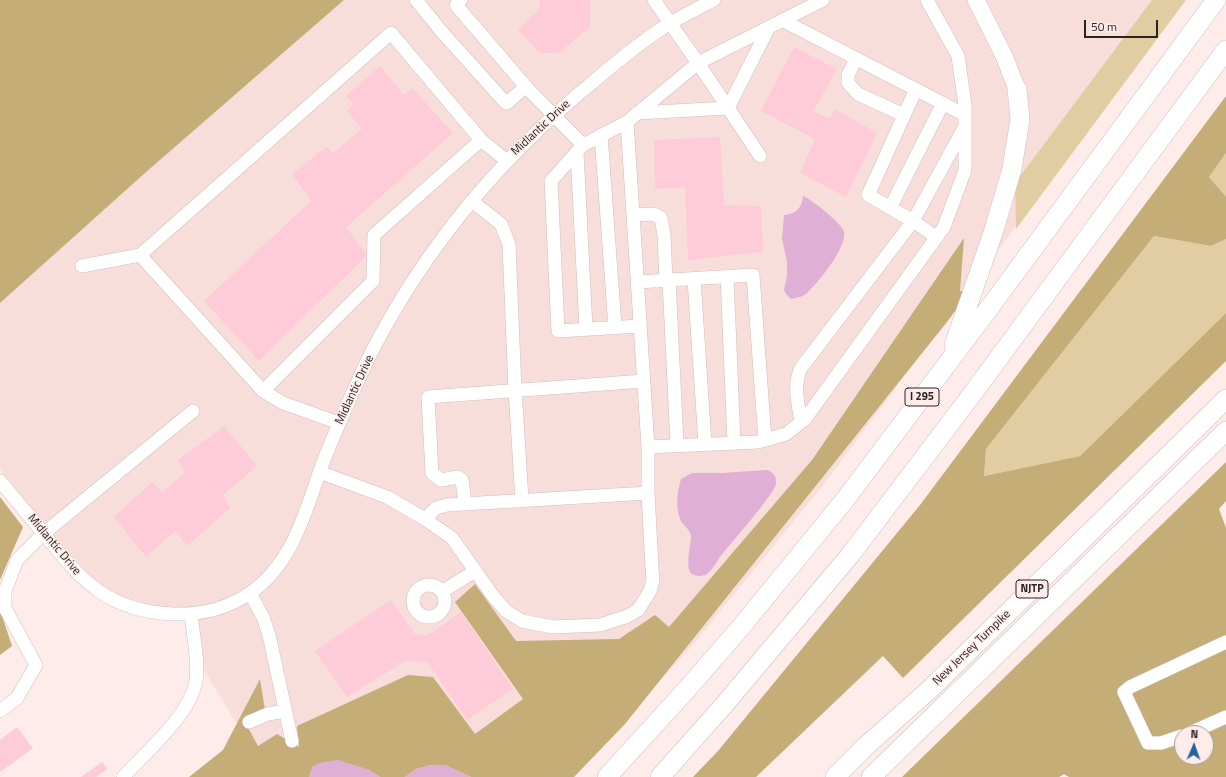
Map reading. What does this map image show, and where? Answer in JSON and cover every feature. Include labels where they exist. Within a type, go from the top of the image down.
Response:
[{"type":"highway","name":"I 295","points":[[607,777],[688,688],[793,564],[868,469],[1216,0]]},
{"type":"highway","points":[[660,777],[724,705],[851,554],[975,391],[1226,50]]},
{"type":"highway","points":[[947,364],[993,233],[1012,169],[1020,119],[1017,89]]},
{"type":"highway","name":"New Jersey Turnpike","points":[[835,777],[866,746],[940,679],[1226,399]]},
{"type":"highway","name":"New Jersey Turnpike","points":[[871,777],[1002,651],[1226,431]]},
{"type":"main road","points":[[976,0],[1004,56],[1017,89]]},
{"type":"street","points":[[416,0],[442,32],[504,101],[507,103],[526,86]]},
{"type":"street","points":[[654,0],[760,156]]},
{"type":"street","name":"Midlantic Drive","points":[[0,481],[75,571],[95,589],[115,601],[142,610],[157,613],[191,614],[214,610],[250,593],[276,569],[290,548],[319,472],[340,423],[372,353],[404,296],[432,255],[472,202],[507,161],[554,115],[630,51],[670,24],[714,0]]},
{"type":"street","points":[[640,326],[558,331],[551,181],[580,148],[601,135],[627,122],[698,63],[823,0]]},
{"type":"street","points":[[648,447],[758,442],[786,434],[801,422],[810,412],[944,226],[965,170],[965,105],[958,56],[928,0]]},
{"type":"street","points":[[456,2],[526,86],[554,115],[580,148],[586,329]]},
{"type":"street","points":[[782,20],[943,103],[965,120]]},
{"type":"street","points":[[728,108],[769,27]]},
{"type":"street","points":[[82,266],[140,255],[391,33],[481,140],[507,161]]},
{"type":"street","points":[[856,59],[848,75],[848,83],[858,94],[904,115]]},
{"type":"street","points":[[916,89],[868,195],[913,220],[936,237]]},
{"type":"street","points":[[890,208],[943,103]]},
{"type":"street","points":[[638,113],[728,108]]},
{"type":"street","points":[[801,422],[797,395],[798,376],[801,368],[913,220],[965,120]]},
{"type":"street","points":[[319,472],[387,497],[425,519],[452,538],[493,596],[506,611],[522,621],[553,627],[600,625],[628,616],[638,610],[650,592],[653,580],[648,493],[648,447],[627,122]]},
{"type":"street","points":[[601,135],[614,327]]},
{"type":"street","points":[[263,391],[373,281],[374,235],[481,140]]},
{"type":"street","points":[[472,202],[501,224],[509,244],[515,390],[522,500]]},
{"type":"street","points":[[633,215],[654,214],[661,218],[664,235],[677,446]]},
{"type":"street","points":[[140,255],[263,391],[283,403],[340,423]]},
{"type":"street","points":[[637,282],[753,275],[765,440]]},
{"type":"street","points":[[727,276],[734,443]]},
{"type":"street","points":[[694,279],[705,444]]},
{"type":"street","points":[[465,504],[462,480],[458,477],[441,480],[432,473],[428,397],[644,381]]},
{"type":"street","points":[[0,710],[17,698],[36,665],[5,608],[5,591],[17,560],[44,534],[193,411]]},
{"type":"street","points":[[425,519],[436,508],[442,505],[648,493]]},
{"type":"street","points":[[443,592],[475,571]]},
{"type":"street","points":[[250,593],[267,626],[292,741]]},
{"type":"street","points":[[123,777],[181,715],[193,693],[197,670],[191,614]]},
{"type":"street","points":[[1174,739],[1161,743],[1148,743],[1124,692],[1130,687],[1226,642]]},
{"type":"street","points":[[249,722],[268,714],[285,711]]},
{"type":"street","points":[[1208,725],[1226,717]]},
{"type":"shaded area","points":[[0,0],[344,0],[145,173],[0,303]]},
{"type":"shaded area","points":[[344,0],[1182,0],[1101,112],[824,484],[686,653],[569,777],[272,777],[261,763],[196,657],[199,614],[115,601],[43,534],[0,469],[0,299]]},
{"type":"shaded area","points":[[1152,0],[1186,0],[1016,229],[1015,183]]},
{"type":"shaded area","points":[[1226,96],[1226,153],[1209,177],[1226,197],[1226,239],[1211,246],[1154,236],[986,449],[984,476],[1080,456],[1226,313],[1226,361],[903,678],[883,656],[756,777],[693,777],[718,751],[920,505]]},
{"type":"shaded area","points":[[1226,153],[1226,197],[1225,197],[1209,177]]},
{"type":"shaded area","points":[[803,196],[838,223],[844,232],[844,239],[836,256],[817,282],[806,294],[801,297],[791,299],[784,290],[787,276],[787,262],[782,239],[784,215],[798,210]]},
{"type":"shaded area","points":[[1154,236],[1211,246],[1226,239],[1226,313],[1080,456],[984,476],[986,449]]},
{"type":"shaded area","points":[[964,238],[960,291],[969,292],[947,322],[625,724],[574,777],[471,777],[445,765],[431,765],[416,769],[405,777],[380,777],[367,769],[313,766],[309,777],[189,777],[223,750],[260,679],[265,710],[245,722],[258,746],[277,734],[299,747],[297,726],[408,675],[433,677],[475,734],[523,699],[455,602],[475,584],[516,641],[619,639],[655,615],[669,627],[812,460]]},
{"type":"shaded area","points":[[1226,462],[1226,501],[1219,509],[1226,528],[1226,777],[1069,777],[1064,774],[1059,777],[902,777]]},
{"type":"shaded area","points":[[767,470],[774,475],[776,479],[774,489],[753,518],[722,554],[709,572],[702,576],[692,574],[688,563],[691,536],[681,521],[677,506],[678,489],[681,479],[692,473]]},
{"type":"shaded area","points":[[0,497],[23,527],[0,580]]},
{"type":"shaded area","points":[[0,610],[12,646],[0,655]]},
{"type":"shaded area","points":[[338,760],[367,769],[380,777],[309,777],[313,766],[319,763]]},
{"type":"shaded area","points":[[431,765],[446,765],[471,777],[405,777],[416,769]]},
{"type":"building","points":[[540,0],[590,0],[590,27],[559,53],[540,53],[518,30],[539,10]]},
{"type":"building","points":[[794,47],[837,69],[813,112],[830,118],[835,109],[877,133],[846,197],[800,173],[815,139],[761,111]]},
{"type":"building","points":[[380,66],[404,95],[412,88],[453,133],[346,227],[366,256],[259,361],[204,301],[311,201],[292,174],[326,147],[333,153],[362,129],[347,111],[353,104],[346,96]]},
{"type":"building","points":[[720,137],[724,205],[761,206],[763,252],[688,260],[685,187],[655,189],[654,140]]},
{"type":"building","points":[[224,426],[257,466],[223,495],[230,508],[187,546],[175,531],[146,557],[114,517],[152,482],[163,493],[185,472],[178,460]]},
{"type":"building","points":[[391,600],[415,634],[427,636],[461,612],[513,689],[467,720],[428,663],[407,660],[347,697],[315,651]]},
{"type":"building","points":[[17,727],[33,748],[0,772],[0,740]]},
{"type":"building","points":[[102,762],[107,769],[96,777],[81,777]]}]
